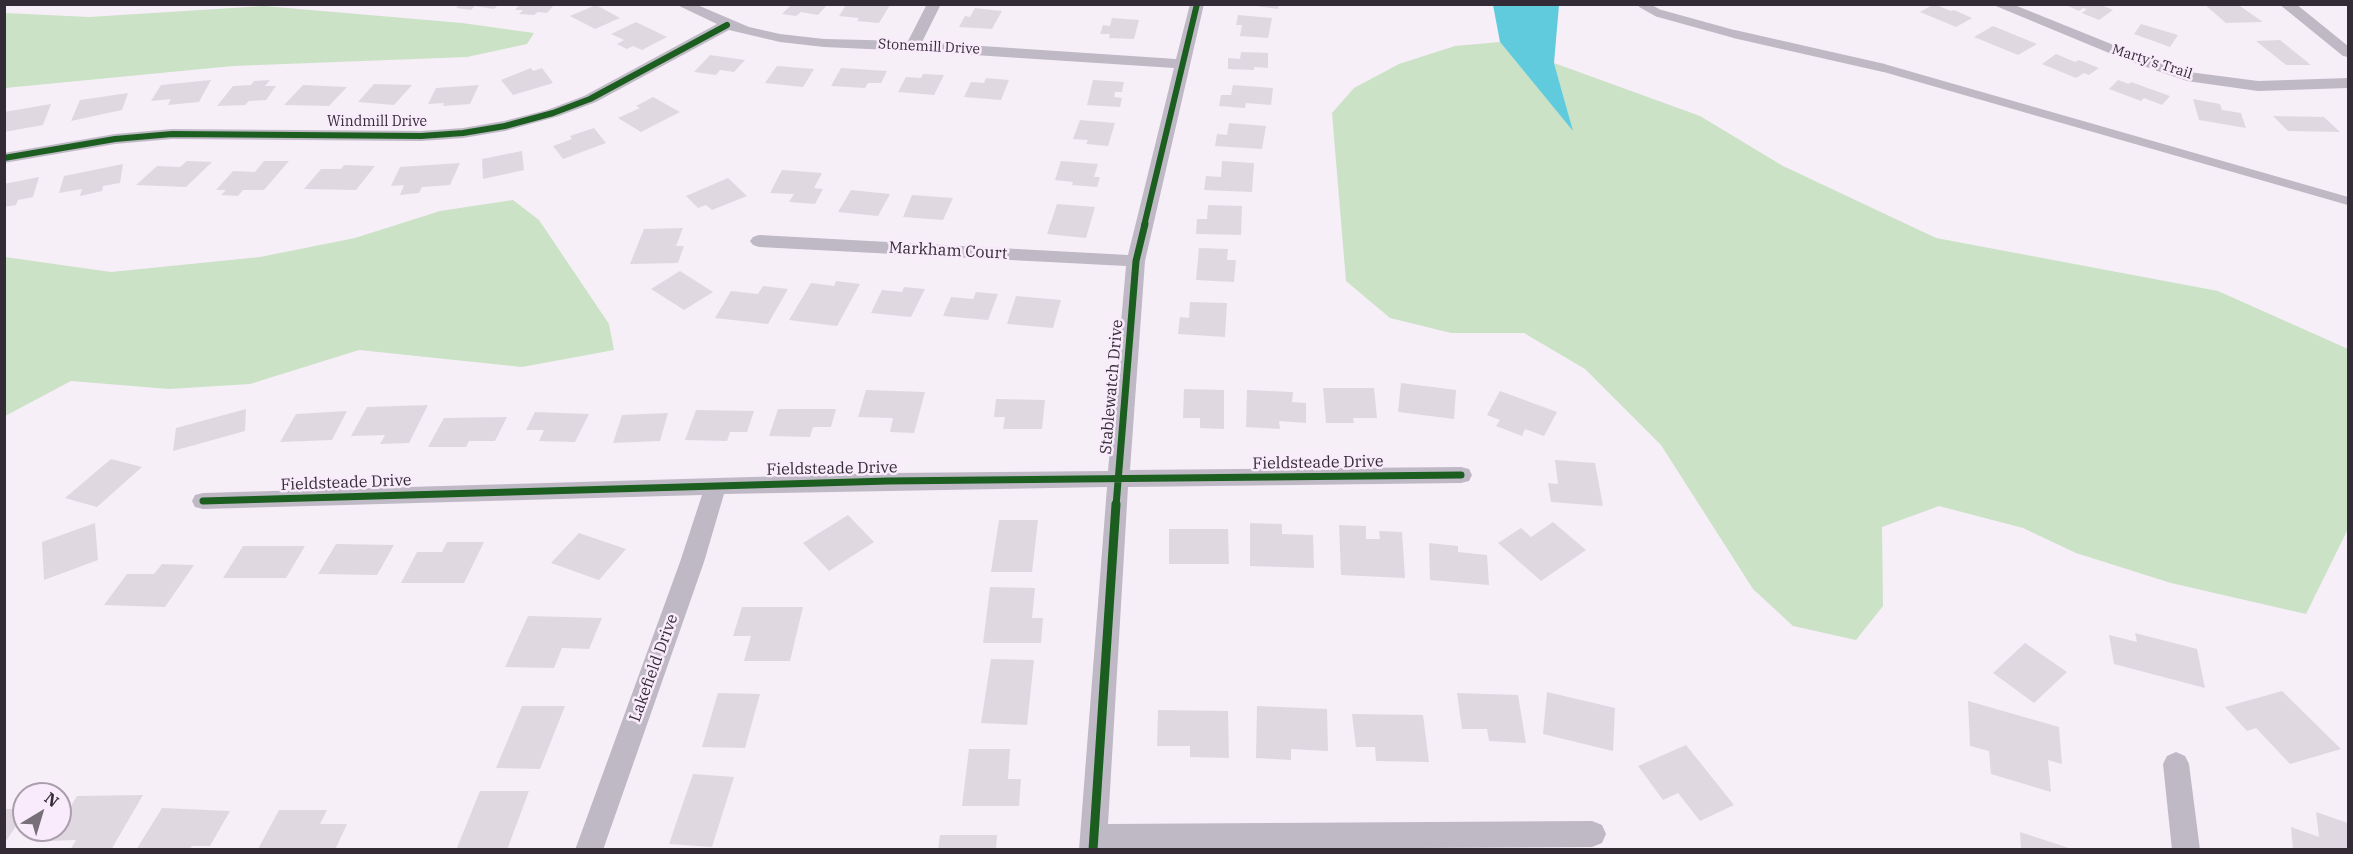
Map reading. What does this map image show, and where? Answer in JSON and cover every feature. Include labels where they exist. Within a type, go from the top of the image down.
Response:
[{"type":"street","name":"Stonemill Drive","points":[[682,4],[727,25],[780,38],[824,43],[913,46],[1183,64]]},
{"type":"street","points":[[913,46],[934,4]]},
{"type":"street","name":"Stablewatch Drive","points":[[1093,843],[1118,479],[1136,261],[1197,4]]},
{"type":"street","name":"Marty’s Trail","points":[[1998,4],[2131,57],[2187,76],[2258,86],[2349,83]]},
{"type":"street","points":[[2286,4],[2349,53]]},
{"type":"street","name":"Windmill Drive","points":[[4,158],[115,139],[172,134],[421,136],[463,133],[505,126],[553,113],[590,99],[727,25]]},
{"type":"street","name":"Markham Court","points":[[759,241],[1136,261]]},
{"type":"street","name":"Fieldsteade Drive","points":[[203,501],[716,486],[1461,475]]},
{"type":"street","name":"Lakefield Drive","points":[[589,849],[692,562],[716,486]]},
{"type":"street","points":[[2176,764],[2186,849]]},
{"type":"street","points":[[1093,843],[1592,834]]},
{"type":"lane","points":[[1642,4],[1658,12],[1734,34],[1884,68],[2349,201]]},
{"type":"green space","points":[[264,6],[462,23],[534,33],[527,44],[467,57],[233,66],[5,88],[5,13],[89,17]]},
{"type":"green space","points":[[1500,42],[1572,129],[1554,63],[1700,116],[1783,166],[1936,238],[2218,291],[2348,349],[2348,529],[2306,614],[2171,583],[2076,553],[2023,528],[1939,506],[1882,527],[1883,606],[1856,640],[1793,626],[1753,589],[1661,445],[1585,369],[1524,333],[1451,333],[1390,318],[1346,281],[1332,113],[1354,88],[1399,64],[1455,46]]},
{"type":"green space","points":[[513,200],[539,220],[609,324],[614,350],[522,367],[359,350],[250,384],[169,389],[71,381],[5,416],[5,257],[111,272],[260,257],[355,238],[440,211]]},
{"type":"water","points":[[1493,5],[1559,5],[1554,63],[1573,131],[1500,42]]},
{"type":"building","points":[[460,4],[499,4],[494,9],[475,6],[471,10],[456,8]]},
{"type":"building","points":[[520,4],[555,4],[547,13],[538,12],[534,15],[519,14],[523,10],[515,10]]},
{"type":"building","points":[[792,4],[828,4],[818,15],[801,12],[796,16],[782,14]]},
{"type":"building","points":[[1242,4],[1279,4],[1278,9]]},
{"type":"building","points":[[1934,4],[1972,18],[1956,27],[1920,12]]},
{"type":"building","points":[[2063,4],[2099,4],[2113,10],[2099,20],[2082,13],[2087,9],[2083,8],[2079,11]]},
{"type":"building","points":[[2204,4],[2237,4],[2263,22],[2226,23]]},
{"type":"building","points":[[596,5],[620,18],[595,29],[570,16]]},
{"type":"building","points":[[846,5],[890,5],[879,23],[857,21],[859,18],[839,16]]},
{"type":"building","points":[[975,8],[1002,11],[992,29],[959,27],[965,16],[970,17]]},
{"type":"building","points":[[1238,15],[1272,18],[1268,38],[1240,36],[1242,25],[1236,25]]},
{"type":"building","points":[[1112,18],[1139,20],[1134,39],[1109,38],[1110,34],[1100,34],[1103,25],[1110,26]]},
{"type":"building","points":[[636,22],[667,37],[642,50],[633,46],[627,49],[617,44],[624,40],[611,34]]},
{"type":"building","points":[[2141,24],[2178,35],[2170,47],[2134,34]]},
{"type":"building","points":[[1993,26],[2037,44],[2018,55],[1974,37]]},
{"type":"building","points":[[2280,40],[2311,65],[2286,65],[2256,41]]},
{"type":"building","points":[[1241,52],[1268,53],[1268,68],[1228,69],[1228,58],[1240,59]]},
{"type":"building","points":[[2056,54],[2099,68],[2089,75],[2084,73],[2076,78],[2042,64]]},
{"type":"building","points":[[710,55],[745,60],[734,72],[720,70],[716,75],[694,72]]},
{"type":"building","points":[[777,66],[814,69],[803,87],[765,83]]},
{"type":"building","points":[[531,68],[533,71],[542,68],[553,83],[513,95],[501,80]]},
{"type":"building","points":[[841,68],[887,71],[881,83],[868,83],[865,88],[831,86]]},
{"type":"building","points":[[923,74],[944,75],[934,95],[898,92],[906,77],[921,78]]},
{"type":"building","points":[[986,78],[1009,80],[1001,100],[964,97],[971,82],[984,83]]},
{"type":"building","points":[[211,80],[199,102],[168,105],[171,99],[151,101],[161,85]]},
{"type":"building","points":[[270,80],[265,86],[276,86],[266,100],[249,101],[245,105],[217,106],[233,86],[251,85],[254,81]]},
{"type":"building","points":[[1093,80],[1124,82],[1122,92],[1115,92],[1114,97],[1122,98],[1120,107],[1087,105]]},
{"type":"building","points":[[2118,80],[2129,84],[2131,82],[2170,96],[2162,105],[2144,98],[2141,101],[2109,89]]},
{"type":"building","points":[[374,84],[412,85],[394,105],[358,102]]},
{"type":"building","points":[[303,85],[347,87],[329,106],[284,105]]},
{"type":"building","points":[[479,85],[470,104],[443,106],[444,103],[428,104],[436,88]]},
{"type":"building","points":[[1233,85],[1273,88],[1271,105],[1246,103],[1245,108],[1219,106],[1221,95],[1231,95]]},
{"type":"building","points":[[128,93],[122,110],[71,121],[80,100]]},
{"type":"building","points":[[653,97],[680,112],[641,132],[618,118],[640,108],[636,106]]},
{"type":"building","points":[[2193,99],[2220,104],[2222,110],[2241,113],[2246,128],[2199,120]]},
{"type":"building","points":[[51,104],[43,125],[4,132],[4,112]]},
{"type":"building","points":[[2273,116],[2324,117],[2340,132],[2288,131]]},
{"type":"building","points":[[1080,120],[1115,123],[1108,146],[1086,144],[1088,140],[1073,139]]},
{"type":"building","points":[[1229,123],[1266,126],[1262,149],[1215,146],[1217,134],[1227,135]]},
{"type":"building","points":[[594,128],[606,143],[563,159],[553,146],[572,139],[570,136]]},
{"type":"building","points":[[522,151],[524,170],[483,179],[482,159]]},
{"type":"building","points":[[187,161],[212,162],[186,187],[136,185],[157,166],[180,167]]},
{"type":"building","points":[[264,161],[289,161],[264,190],[243,190],[238,196],[221,195],[226,190],[216,190],[233,171],[255,172]]},
{"type":"building","points":[[1061,161],[1098,164],[1094,177],[1100,177],[1097,187],[1072,185],[1073,182],[1055,180]]},
{"type":"building","points":[[1222,161],[1254,163],[1252,192],[1204,190],[1206,176],[1221,177]]},
{"type":"building","points":[[460,163],[450,185],[422,187],[419,193],[400,195],[404,185],[391,186],[400,167]]},
{"type":"building","points":[[123,164],[120,183],[103,186],[102,191],[80,196],[82,189],[59,193],[64,176]]},
{"type":"building","points":[[344,165],[375,166],[356,190],[304,189],[321,169],[341,169]]},
{"type":"building","points":[[782,170],[822,173],[814,188],[823,189],[815,204],[789,202],[794,194],[770,193]]},
{"type":"building","points":[[39,177],[33,197],[18,200],[16,205],[4,207],[4,184]]},
{"type":"building","points":[[728,178],[747,196],[712,210],[706,205],[698,208],[686,196]]},
{"type":"building","points":[[851,190],[890,194],[878,216],[838,212]]},
{"type":"building","points":[[912,195],[953,198],[943,220],[903,217]]},
{"type":"building","points":[[1057,204],[1095,207],[1086,238],[1047,234]]},
{"type":"building","points":[[1208,205],[1242,206],[1241,235],[1196,234],[1197,219],[1207,219]]},
{"type":"building","points":[[683,228],[676,246],[684,246],[678,263],[630,264],[644,229]]},
{"type":"building","points":[[1199,248],[1228,249],[1227,260],[1236,260],[1234,282],[1196,280]]},
{"type":"building","points":[[680,271],[713,292],[684,310],[651,289]]},
{"type":"building","points":[[836,281],[860,284],[837,326],[789,320],[811,283],[834,286]]},
{"type":"building","points":[[763,286],[788,289],[768,324],[715,318],[731,291],[758,294]]},
{"type":"building","points":[[904,287],[925,289],[911,317],[871,313],[882,290],[902,292]]},
{"type":"building","points":[[976,292],[998,294],[988,320],[943,316],[951,297],[973,299]]},
{"type":"building","points":[[1016,296],[1061,300],[1053,328],[1007,324]]},
{"type":"building","points":[[1190,302],[1227,303],[1225,337],[1178,334],[1180,317],[1189,318]]},
{"type":"building","points":[[1401,383],[1456,390],[1454,419],[1398,412]]},
{"type":"building","points":[[1323,388],[1374,388],[1377,418],[1353,418],[1354,423],[1326,423]]},
{"type":"building","points":[[1184,389],[1224,390],[1224,429],[1200,428],[1200,418],[1183,418]]},
{"type":"building","points":[[866,390],[925,392],[914,433],[890,432],[893,418],[858,417]]},
{"type":"building","points":[[1247,390],[1293,392],[1292,402],[1306,403],[1306,423],[1279,421],[1280,429],[1246,427]]},
{"type":"building","points":[[1500,391],[1557,412],[1544,436],[1525,429],[1522,436],[1496,426],[1500,420],[1487,415]]},
{"type":"building","points":[[996,399],[1045,400],[1042,429],[1003,429],[1005,417],[994,417]]},
{"type":"building","points":[[428,405],[409,443],[380,444],[385,435],[351,436],[367,407]]},
{"type":"building","points":[[246,409],[245,431],[173,451],[176,428]]},
{"type":"building","points":[[778,409],[836,409],[831,427],[813,427],[810,437],[769,436]]},
{"type":"building","points":[[696,410],[754,411],[747,432],[730,432],[727,441],[685,440]]},
{"type":"building","points":[[347,411],[332,440],[280,442],[296,414]]},
{"type":"building","points":[[535,412],[589,414],[575,442],[539,441],[544,430],[526,430]]},
{"type":"building","points":[[668,413],[660,441],[613,443],[622,415]]},
{"type":"building","points":[[507,417],[495,441],[469,441],[466,447],[428,447],[444,418]]},
{"type":"building","points":[[111,459],[142,467],[97,507],[65,498]]},
{"type":"building","points":[[1555,460],[1595,463],[1603,506],[1551,502],[1548,483],[1558,484]]},
{"type":"building","points":[[848,515],[874,542],[829,571],[803,543]]},
{"type":"building","points":[[999,520],[1038,520],[1032,572],[991,572]]},
{"type":"building","points":[[1553,522],[1586,550],[1541,581],[1498,543],[1521,528],[1531,537]]},
{"type":"building","points":[[95,523],[98,560],[44,580],[42,542]]},
{"type":"building","points":[[1250,523],[1282,524],[1282,534],[1313,535],[1314,568],[1250,566]]},
{"type":"building","points":[[1339,525],[1366,526],[1366,539],[1380,539],[1379,531],[1402,532],[1405,578],[1341,575]]},
{"type":"building","points":[[1169,529],[1228,529],[1229,564],[1169,564]]},
{"type":"building","points":[[579,533],[626,549],[599,580],[551,563]]},
{"type":"building","points":[[447,542],[484,542],[464,583],[401,583],[417,552],[442,552]]},
{"type":"building","points":[[1429,543],[1458,546],[1458,552],[1487,555],[1489,585],[1430,580]]},
{"type":"building","points":[[336,544],[394,545],[377,575],[318,574]]},
{"type":"building","points":[[243,546],[305,546],[286,578],[223,578]]},
{"type":"building","points":[[162,564],[194,565],[165,607],[104,605],[127,574],[154,574]]},
{"type":"building","points":[[990,587],[1035,588],[1032,618],[1043,618],[1041,643],[983,643]]},
{"type":"building","points":[[742,607],[803,607],[790,661],[744,661],[751,636],[733,636]]},
{"type":"building","points":[[528,616],[602,618],[589,649],[562,648],[554,668],[505,667]]},
{"type":"building","points":[[2135,633],[2197,649],[2205,688],[2114,664],[2109,635],[2137,642]]},
{"type":"building","points":[[2025,643],[2067,672],[2034,703],[1993,673]]},
{"type":"building","points":[[991,659],[1034,660],[1027,725],[981,723]]},
{"type":"building","points":[[2282,691],[2341,749],[2290,764],[2256,728],[2247,731],[2225,707]]},
{"type":"building","points":[[1547,692],[1615,708],[1613,751],[1543,734]]},
{"type":"building","points":[[718,693],[760,694],[745,748],[702,747]]},
{"type":"building","points":[[1457,693],[1518,695],[1526,743],[1489,741],[1487,729],[1462,729]]},
{"type":"building","points":[[1968,701],[2059,727],[2062,764],[2048,760],[2051,792],[1991,774],[1989,751],[1970,746]]},
{"type":"building","points":[[522,706],[565,706],[540,769],[496,768]]},
{"type":"building","points":[[1257,706],[1327,709],[1328,751],[1291,749],[1291,760],[1256,758]]},
{"type":"building","points":[[1158,710],[1228,711],[1229,758],[1190,757],[1190,746],[1157,746]]},
{"type":"building","points":[[1352,714],[1423,715],[1429,762],[1376,761],[1375,747],[1356,747]]},
{"type":"building","points":[[1686,745],[1734,805],[1700,821],[1678,793],[1663,800],[1638,766]]},
{"type":"building","points":[[969,749],[1010,749],[1008,779],[1021,779],[1019,806],[962,806]]},
{"type":"building","points":[[693,774],[734,777],[712,847],[669,844]]},
{"type":"building","points":[[480,791],[529,791],[507,850],[456,850]]},
{"type":"building","points":[[143,795],[111,850],[70,850],[76,840],[72,840],[72,804],[77,796]]},
{"type":"building","points":[[162,808],[230,811],[210,846],[192,846],[189,850],[136,850]]},
{"type":"building","points":[[4,809],[12,809],[12,832],[4,844]]},
{"type":"building","points":[[279,810],[327,810],[320,824],[347,824],[335,850],[258,849]]},
{"type":"building","points":[[2316,812],[2348,823],[2348,850],[2293,850],[2291,827],[2319,837]]},
{"type":"building","points":[[2020,832],[2072,849],[2072,850],[2021,850]]},
{"type":"building","points":[[940,835],[997,835],[996,850],[938,850]]},
{"type":"cycle path","points":[[1093,850],[1118,479],[1136,261],[1197,4]]},
{"type":"cycle path","points":[[4,158],[115,139],[172,134],[421,136],[463,133],[505,126],[553,113],[590,99],[727,25]]},
{"type":"cycle path","points":[[203,501],[888,481],[1461,475]]}]
